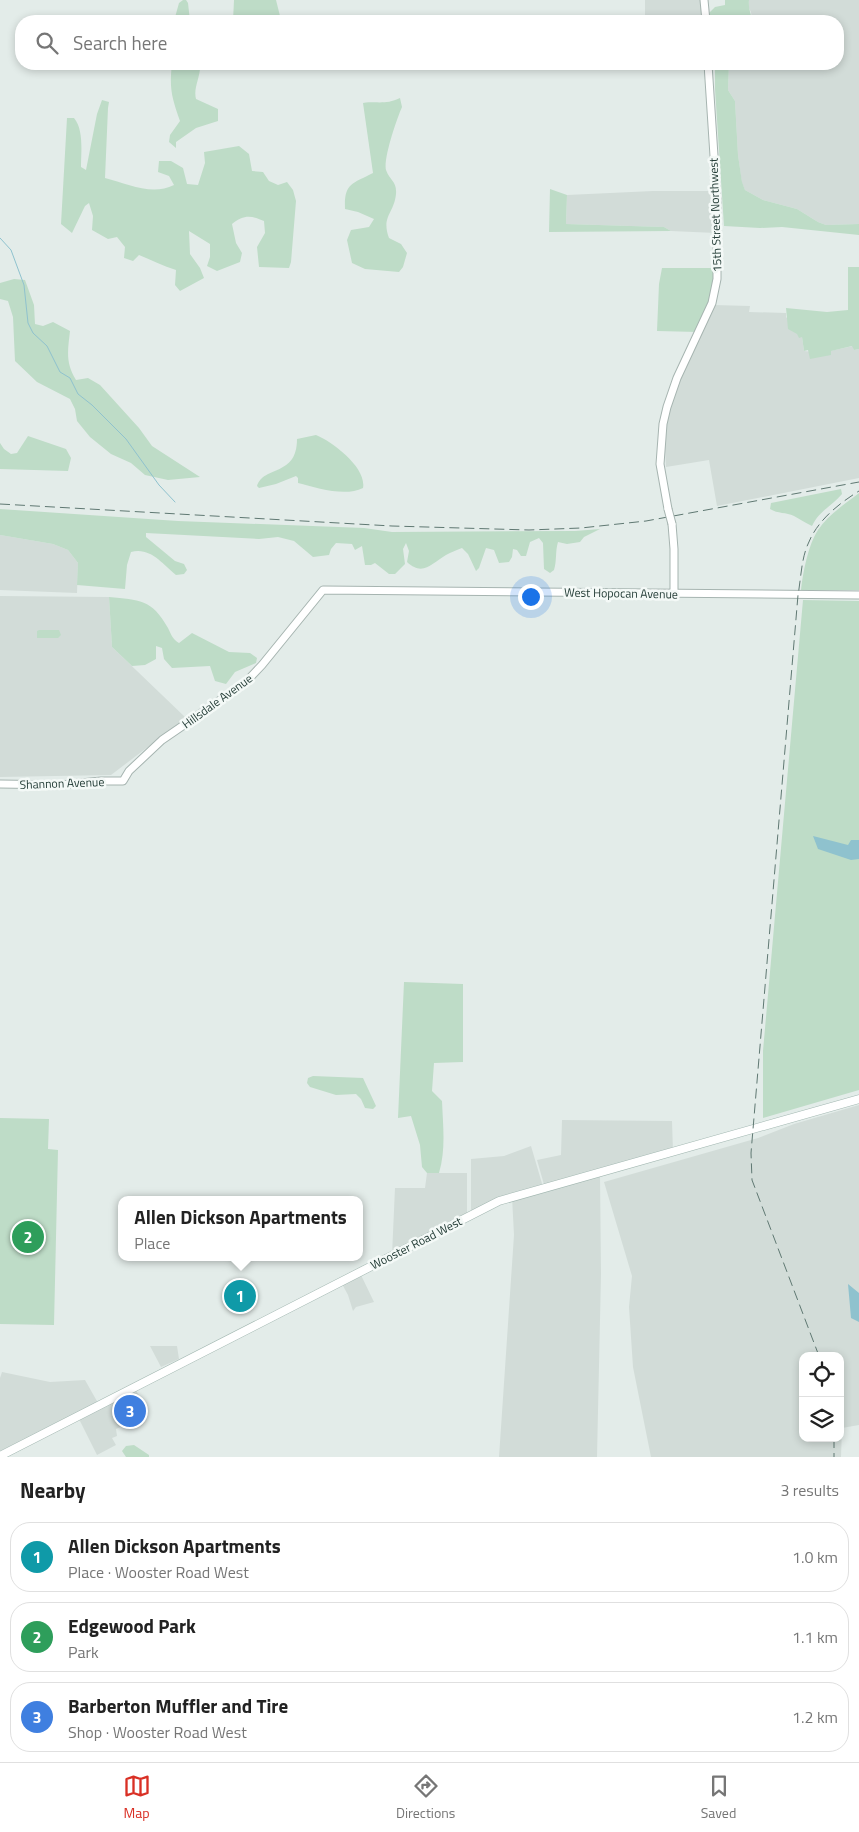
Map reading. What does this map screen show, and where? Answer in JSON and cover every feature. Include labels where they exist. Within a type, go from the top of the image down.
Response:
[{"type":"main road","name":"Wooster Road West","points":[[0,1456],[499,1201],[859,1099]]},
{"type":"street","points":[[704,0],[705,15]]},
{"type":"street","name":"15th Street Northwest","points":[[674,593],[672,524],[660,464],[661,444],[667,407],[677,378],[712,303],[717,279],[717,202],[708,70]]},
{"type":"street","name":"West Hopocan Avenue","points":[[323,590],[859,595]]},
{"type":"street","name":"Hillsdale Avenue","points":[[123,781],[129,771],[162,740],[245,683],[323,590]]},
{"type":"street","name":"Shannon Avenue","points":[[0,784],[61,785],[123,781]]},
{"type":"shaded area","points":[[645,0],[703,0],[704,15],[645,15]]},
{"type":"shaded area","points":[[749,0],[859,0],[859,224],[826,225],[797,209],[763,200],[745,190],[742,183],[738,155],[735,101],[728,90],[729,70],[844,70],[844,15],[751,15],[748,6]]},
{"type":"shaded area","points":[[653,191],[714,191],[716,233],[671,231],[664,227],[566,224],[567,195]]},
{"type":"shaded area","points":[[714,305],[750,306],[749,312],[786,313],[786,317],[802,337],[804,351],[831,354],[830,351],[853,346],[854,350],[859,349],[859,478],[717,506],[709,460],[666,467],[664,431],[668,413],[680,379]]},
{"type":"shaded area","points":[[0,535],[53,544],[68,550],[78,563],[77,593],[0,590]]},
{"type":"shaded area","points":[[0,596],[109,597],[112,647],[186,718],[111,775],[0,777]]},
{"type":"shaded area","points":[[859,1105],[859,1425],[844,1428],[844,1352],[799,1352],[799,1442],[842,1442],[841,1457],[651,1457],[633,1367],[629,1307],[632,1276],[604,1182],[758,1138],[794,1124]]},
{"type":"shaded area","points":[[562,1120],[672,1121],[673,1152],[600,1174],[601,1274],[597,1457],[499,1457],[514,1235],[512,1197],[545,1188],[537,1160],[561,1155]]},
{"type":"shaded area","points":[[531,1146],[543,1187],[471,1214],[471,1159],[504,1156]]},
{"type":"shaded area","points":[[427,1173],[467,1173],[467,1216],[392,1255],[395,1188],[425,1188]]},
{"type":"shaded area","points":[[360,1273],[374,1302],[356,1307],[353,1311],[341,1282]]},
{"type":"shaded area","points":[[150,1346],[177,1346],[179,1359],[161,1367]]},
{"type":"shaded area","points":[[2,1372],[50,1382],[85,1380],[98,1403],[0,1455],[0,1378]]},
{"type":"shaded area","points":[[135,1388],[148,1414],[116,1429],[117,1436],[112,1438],[116,1445],[97,1455],[78,1417]]},
{"type":"green space","points":[[186,0],[189,15],[176,15],[179,3]]},
{"type":"green space","points":[[234,0],[276,0],[280,15],[233,15]]},
{"type":"green space","points":[[725,0],[749,0],[751,15],[710,15],[709,13],[715,7],[725,5]]},
{"type":"green space","points":[[172,70],[199,70],[196,99],[218,109],[218,121],[196,128],[176,142],[176,148],[169,142],[170,135],[180,121],[172,93]]},
{"type":"green space","points":[[715,70],[729,70],[728,90],[735,101],[738,155],[745,190],[763,200],[797,209],[826,225],[859,224],[859,235],[782,227],[724,226]]},
{"type":"green space","points":[[400,98],[402,107],[391,138],[386,165],[386,170],[394,184],[396,194],[386,225],[389,238],[401,244],[407,253],[403,267],[399,272],[365,269],[352,263],[347,240],[351,230],[369,227],[374,219],[345,209],[346,194],[351,185],[373,173],[363,103],[386,102]]},
{"type":"green space","points":[[102,100],[109,102],[105,178],[140,188],[166,188],[174,185],[169,176],[158,172],[159,161],[171,161],[183,168],[187,184],[198,185],[205,163],[204,152],[239,146],[249,154],[252,171],[263,172],[269,181],[278,185],[287,182],[293,190],[296,201],[289,268],[259,267],[257,247],[265,233],[264,221],[251,217],[244,218],[232,224],[236,243],[242,253],[240,262],[217,271],[207,266],[210,257],[210,244],[189,231],[190,254],[200,268],[204,278],[180,291],[175,285],[176,270],[139,255],[133,261],[124,258],[125,247],[117,237],[108,239],[92,230],[93,216],[89,203],[85,206],[72,233],[61,224],[67,118],[74,118],[77,123],[81,141],[81,167],[86,170],[97,114]]},
{"type":"green space","points":[[550,189],[567,195],[566,224],[664,227],[671,231],[549,232]]},
{"type":"green space","points":[[848,267],[859,267],[859,349],[854,350],[852,346],[831,351],[831,355],[810,359],[808,350],[804,351],[802,337],[799,338],[797,334],[788,329],[786,308],[827,312],[848,310]]},
{"type":"green space","points":[[662,268],[716,268],[714,293],[698,332],[657,331],[659,284]]},
{"type":"green space","points":[[14,279],[25,280],[34,305],[35,324],[43,326],[53,322],[70,331],[69,362],[76,380],[88,378],[100,385],[139,428],[152,446],[200,477],[168,480],[145,475],[131,463],[111,454],[90,437],[77,421],[75,409],[70,399],[37,382],[15,361],[13,317],[8,301],[0,299],[0,283]]},
{"type":"green space","points":[[316,435],[331,443],[354,464],[363,480],[363,488],[348,492],[331,491],[298,483],[296,476],[276,484],[259,488],[257,486],[266,475],[280,469],[292,459],[296,451],[297,439]]},
{"type":"green space","points":[[28,436],[66,449],[71,458],[68,471],[0,469],[0,443],[11,454],[17,453]]},
{"type":"green space","points":[[841,489],[842,494],[818,516],[812,526],[791,515],[770,509],[771,503]]},
{"type":"green space","points":[[859,493],[859,590],[801,590],[814,536],[832,515]]},
{"type":"green space","points":[[0,509],[178,521],[364,528],[392,532],[575,531],[600,529],[584,537],[580,542],[567,544],[558,542],[555,567],[550,573],[544,569],[543,543],[539,538],[530,542],[526,556],[521,556],[517,550],[513,549],[509,562],[499,563],[494,550],[486,548],[479,568],[476,571],[468,554],[462,548],[427,567],[418,568],[413,566],[407,562],[409,551],[406,543],[403,549],[405,564],[395,574],[389,574],[375,563],[365,565],[362,546],[355,550],[352,544],[336,543],[329,555],[313,557],[294,541],[278,537],[259,539],[146,533],[146,537],[175,561],[184,564],[187,570],[184,574],[176,575],[150,554],[138,551],[131,552],[127,565],[125,589],[77,585],[78,563],[68,550],[53,544],[0,535]]},
{"type":"green space","points":[[109,597],[137,600],[150,606],[162,618],[173,638],[179,643],[192,633],[229,652],[250,653],[257,658],[256,663],[235,672],[226,684],[215,681],[210,666],[172,668],[164,659],[162,648],[156,646],[156,659],[145,665],[132,666],[112,647]]},
{"type":"green space","points":[[803,600],[859,601],[859,1090],[763,1118],[763,1051]]},
{"type":"green space","points":[[59,630],[61,635],[58,638],[37,638],[37,631]]},
{"type":"green space","points":[[404,982],[463,984],[463,1062],[434,1063],[432,1091],[442,1101],[443,1119],[443,1146],[439,1173],[427,1173],[422,1167],[420,1145],[411,1116],[398,1118]]},
{"type":"green space","points":[[313,1076],[363,1078],[376,1106],[373,1109],[365,1108],[361,1099],[356,1094],[336,1095],[310,1087],[307,1083],[308,1078]]},
{"type":"green space","points":[[0,1118],[49,1119],[48,1149],[58,1150],[54,1325],[0,1324]]},
{"type":"green space","points":[[134,1445],[149,1455],[149,1457],[126,1457],[122,1451],[126,1446]]},
{"type":"water","points":[[813,836],[848,845],[851,840],[859,840],[859,859],[851,860],[818,849]]},
{"type":"water","points":[[848,1284],[859,1293],[859,1322],[851,1318]]},
{"type":"waterway","points":[[0,238],[11,250],[24,285],[28,323],[33,333],[47,346],[60,372],[70,378],[78,394],[92,405],[126,439],[159,485],[175,502]]},
{"type":"railway","points":[[0,504],[392,526],[529,530],[581,528],[646,521],[859,482]]},
{"type":"railway","points":[[817,1352],[752,1180],[751,1153],[798,595],[803,563],[808,544],[817,528],[836,507],[859,491]]},
{"type":"railway","points":[[834,1442],[834,1457]]},
{"type":"place","name":"Edgewood Park","points":[[28,1237]]},
{"type":"place","name":"Allen Dickson Apartments","points":[[240,1296]]},
{"type":"place","name":"Barberton Muffler and Tire","points":[[130,1411]]}]
